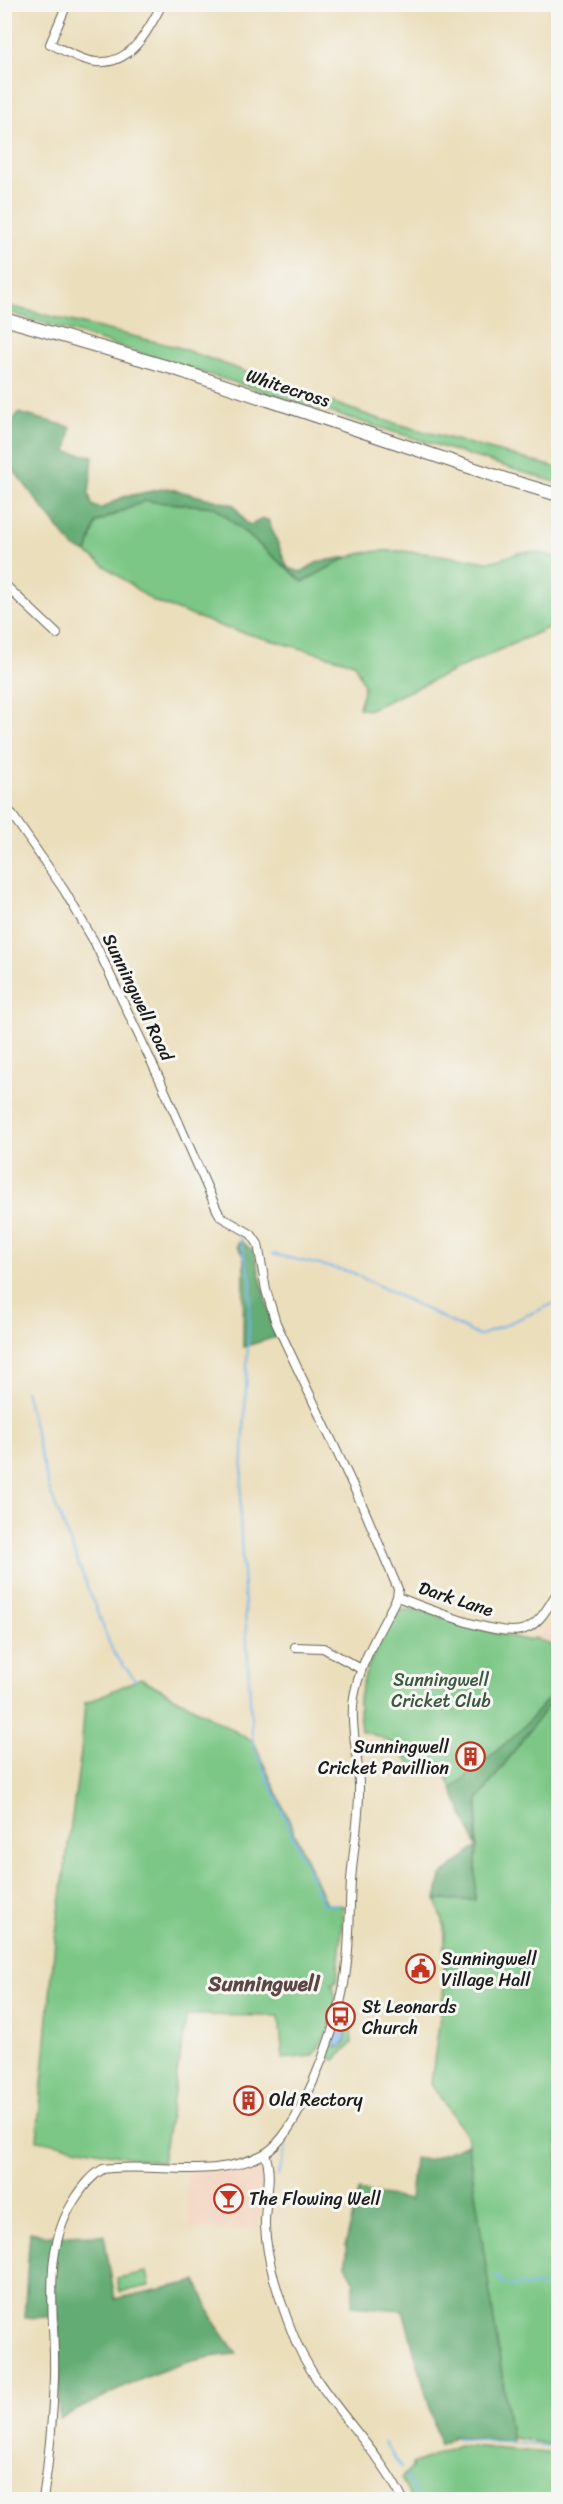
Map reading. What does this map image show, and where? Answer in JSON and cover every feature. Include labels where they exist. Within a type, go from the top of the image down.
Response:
[{"type":"main road","name":"Whitecross","points":[[4,319],[176,369],[505,480],[558,495]]},
{"type":"street","points":[[67,4],[50,44],[82,58],[104,63],[129,52],[146,36],[162,4]]},
{"type":"street","points":[[4,584],[57,634]]},
{"type":"street","name":"Sunningwell Road","points":[[4,803],[64,890],[95,943],[221,1217],[251,1234],[258,1244],[266,1290],[276,1323],[397,1581],[397,1597]]},
{"type":"street","name":"Dark Lane","points":[[397,1597],[493,1629],[525,1630],[537,1621],[558,1591]]},
{"type":"street","points":[[43,2499],[54,2375],[52,2264],[58,2228],[70,2207],[91,2178],[103,2169],[214,2168],[231,2166],[265,2154],[277,2145],[300,2110],[333,2030],[343,1992],[359,1812],[354,1694],[361,1670],[397,1597]]},
{"type":"street","points":[[296,1647],[323,1648],[361,1670]]},
{"type":"street","points":[[265,2154],[269,2168],[265,2223],[267,2254],[292,2334],[315,2377],[378,2460],[403,2499]]},
{"type":"shaded area","points":[[558,1614],[558,1648],[535,1638]]},
{"type":"shaded area","points":[[253,2167],[263,2175],[258,2229],[189,2230],[186,2174]]},
{"type":"green space","points":[[5,305],[177,347],[376,418],[558,468],[558,483],[5,311]]},
{"type":"green space","points":[[18,413],[71,427],[67,452],[93,456],[89,494],[92,505],[100,509],[123,497],[167,488],[234,505],[246,523],[251,525],[263,519],[268,520],[288,568],[301,572],[318,562],[348,557],[303,582],[215,507],[145,501],[96,522],[87,553],[73,547],[5,459],[5,432]]},
{"type":"green space","points":[[145,501],[215,507],[303,582],[347,558],[378,551],[414,552],[483,561],[497,560],[523,552],[548,555],[558,558],[558,620],[552,626],[368,710],[359,708],[364,685],[354,663],[226,628],[153,601],[87,553],[96,523]]},
{"type":"green space","points":[[240,1240],[254,1252],[276,1337],[243,1347],[244,1255],[237,1246]]},
{"type":"green space","name":"Sunningwell Cricket Club","points":[[416,1609],[498,1634],[527,1640],[535,1638],[558,1648],[558,1687],[521,1730],[452,1789],[440,1763],[417,1773],[394,1745],[380,1737],[361,1731],[359,1698],[371,1660],[395,1618],[403,1610]]},
{"type":"green space","points":[[141,1678],[254,1742],[326,1904],[344,1906],[337,1981],[332,1984],[335,1993],[334,2012],[327,2032],[312,2056],[283,2059],[279,2016],[187,2015],[162,2163],[37,2140],[55,1940],[81,1752],[85,1703]]},
{"type":"green space","points":[[558,1687],[558,1708],[548,1705],[478,1800],[477,1846],[452,1789],[521,1730]]},
{"type":"green space","points":[[548,1704],[558,1708],[558,2446],[509,2437],[467,2136],[431,2084],[444,1986],[445,1927],[436,1900],[475,1900],[478,1800]]},
{"type":"green space","points":[[477,1847],[475,1900],[436,1900],[441,1876]]},
{"type":"green space","points":[[341,2018],[351,2028],[352,2043],[335,2060],[326,2056]]},
{"type":"green space","points":[[468,2144],[512,2442],[455,2436],[440,2445],[403,2310],[352,2306],[354,2281],[346,2264],[346,2242],[359,2191],[410,2200],[414,2158],[427,2160]]},
{"type":"green space","points":[[30,2232],[48,2236],[104,2235],[115,2299],[197,2281],[215,2323],[237,2354],[190,2362],[145,2377],[59,2419],[58,2313],[48,2317],[24,2318]]},
{"type":"green space","points":[[147,2272],[150,2286],[120,2292],[117,2278]]},
{"type":"green space","points":[[459,2445],[558,2454],[558,2499],[411,2499],[401,2478],[412,2467],[412,2464]]},
{"type":"water","points":[[340,2021],[344,2021],[346,2039],[344,2045],[337,2048],[334,2043]]},
{"type":"waterway","points":[[239,1236],[251,1280],[240,1518],[253,1744],[323,1904],[339,1905]]},
{"type":"waterway","points":[[272,1254],[351,1272],[479,1336],[555,1303]]},
{"type":"waterway","points":[[25,1390],[49,1489],[113,1652],[136,1681]]},
{"type":"waterway","points":[[278,2175],[286,2147]]},
{"type":"waterway","points":[[495,2275],[505,2285],[558,2287]]},
{"type":"waterway","points":[[456,2438],[558,2447]]},
{"type":"waterway","points":[[384,2442],[401,2468]]},
{"type":"waterway","points":[[406,2476],[419,2500]]},
{"type":"place","name":"Sunningwell Cricket Pavillion","points":[[470,1757]]},
{"type":"place","name":"Sunningwell Village Hall","points":[[420,1969]]},
{"type":"place","name":"St Leonards Church","points":[[341,2017]]},
{"type":"place","name":"Old Rectory","points":[[248,2100]]},
{"type":"place","name":"The Flowing Well","points":[[228,2199]]},
{"type":"district","name":"Sunningwell","points":[[264,1984]]}]
